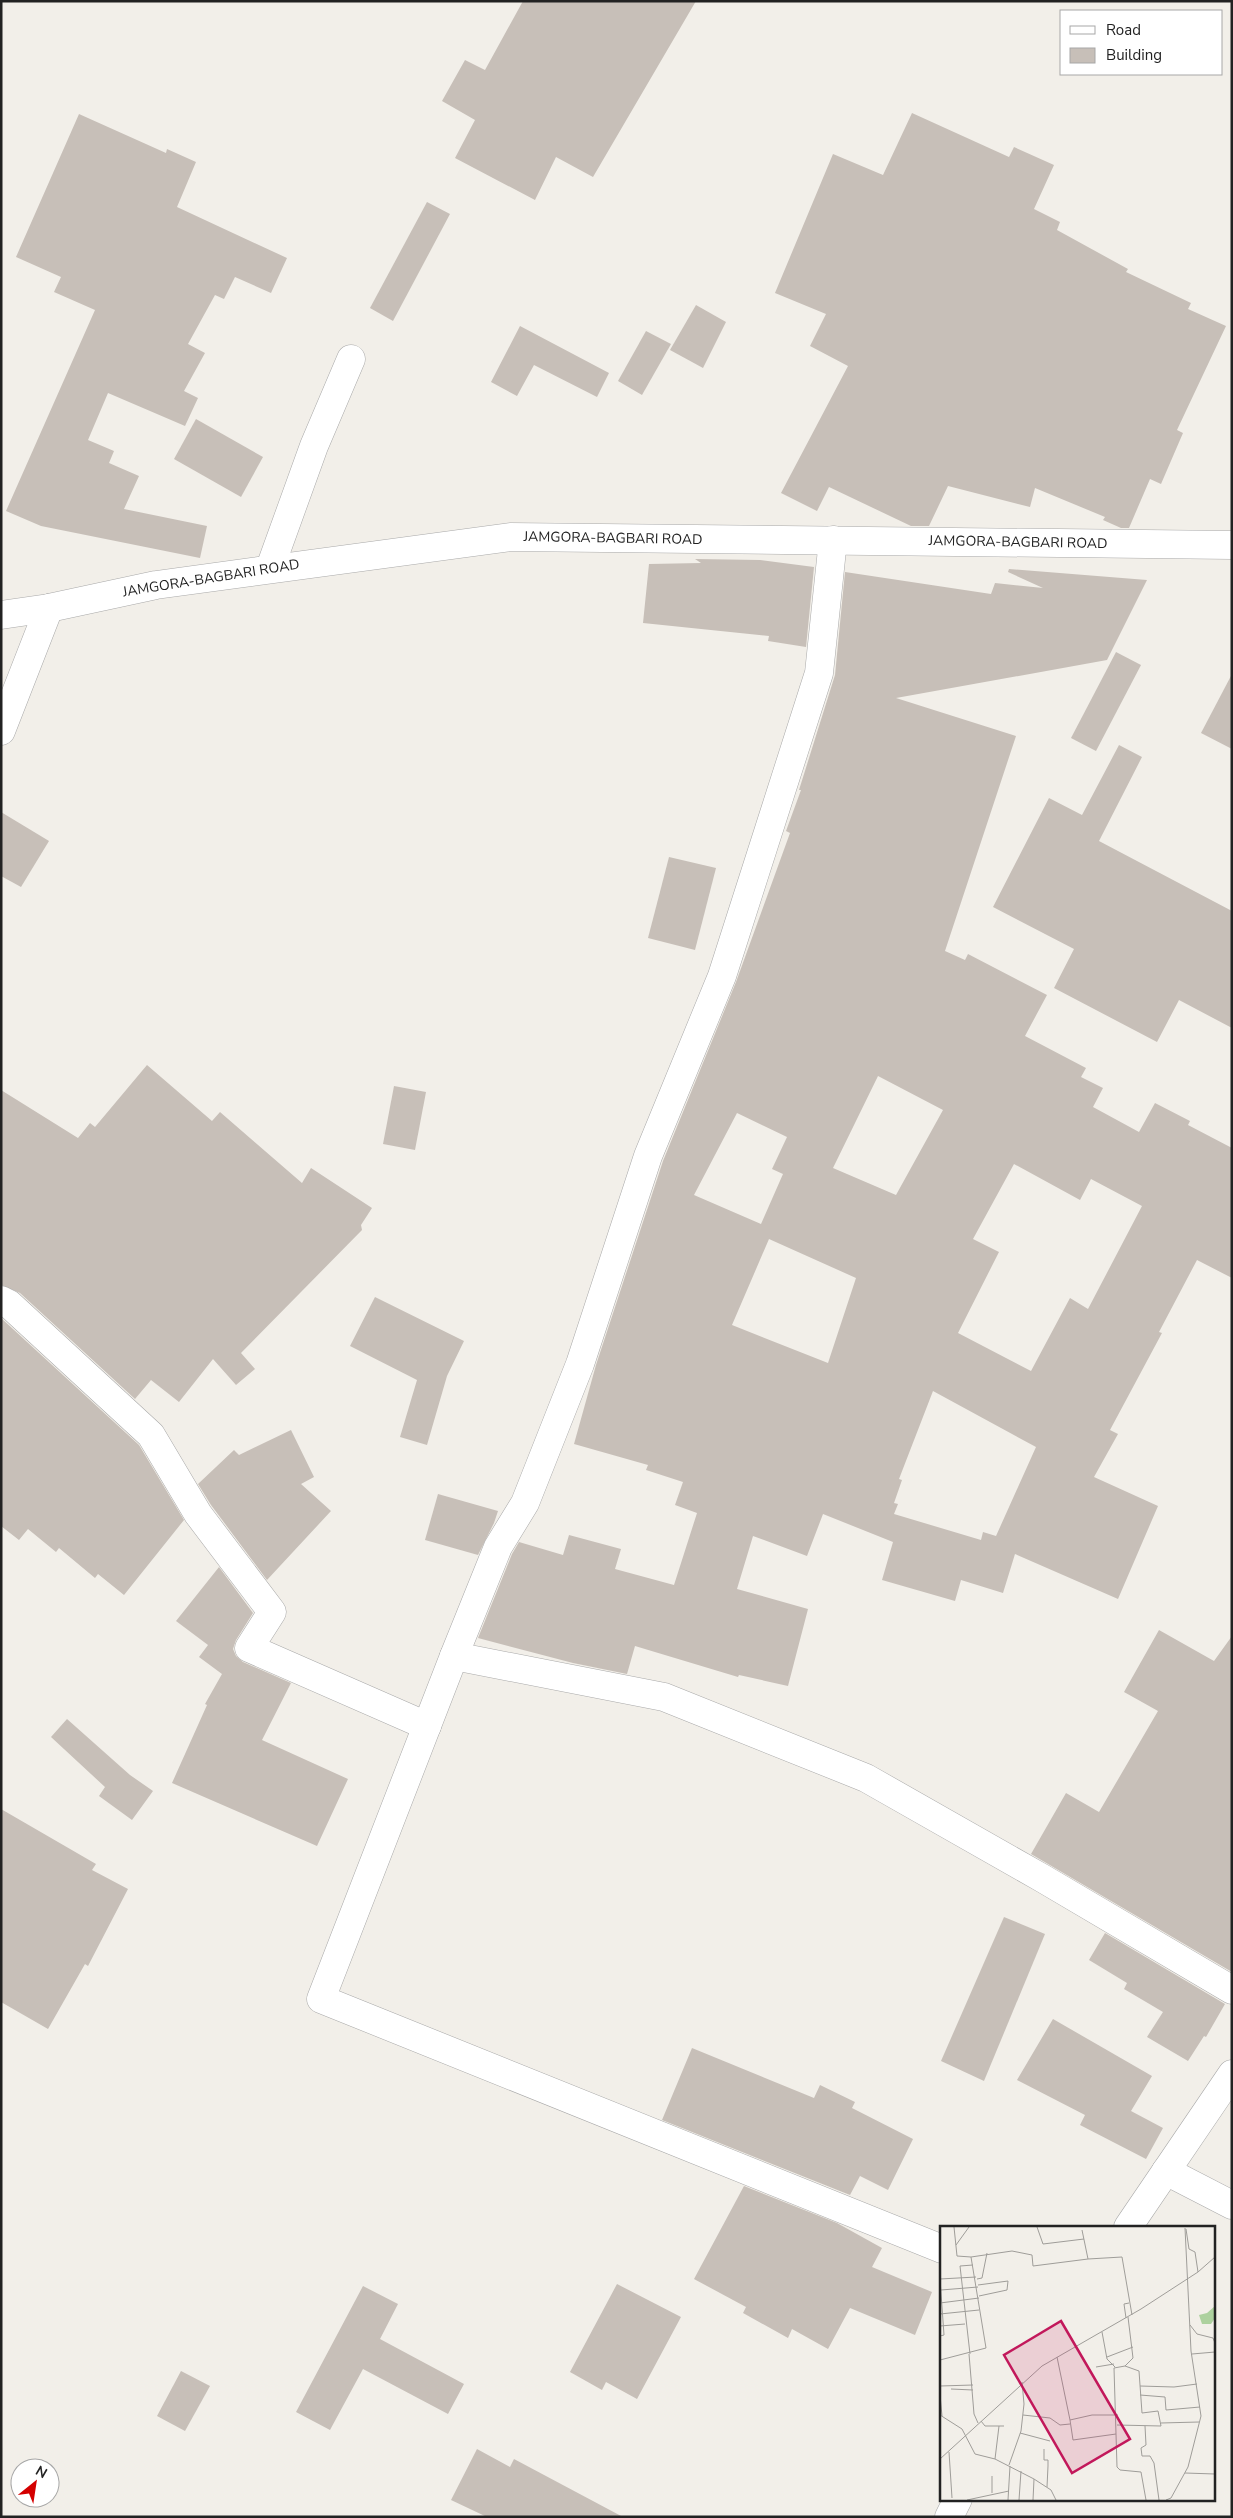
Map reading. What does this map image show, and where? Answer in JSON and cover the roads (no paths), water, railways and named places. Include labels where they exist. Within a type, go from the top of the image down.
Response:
[{"type":"street","points":[[270,568],[314,446],[351,359]]},
{"type":"street","name":"JAMGORA-BAGBARI ROAD","points":[[1,614],[49,608],[156,585],[270,568],[510,537],[1232,545]]},
{"type":"street","points":[[833,540],[819,673],[755,866],[722,976],[648,1156],[580,1364],[550,1442],[525,1503],[498,1547],[321,2000],[940,2248]]},
{"type":"street","points":[[1,731],[49,608]]},
{"type":"street","points":[[1,1300],[16,1310],[151,1435],[198,1514],[272,1612],[249,1648],[427,1726]]},
{"type":"street","points":[[454,1656],[664,1697],[866,1778],[1042,1878],[1232,1990]]},
{"type":"street","points":[[1129,2226],[1232,2074]]},
{"type":"street","points":[[1166,2171],[1232,2205]]},
{"type":"street","points":[[950,2517],[958,2500]]}]
